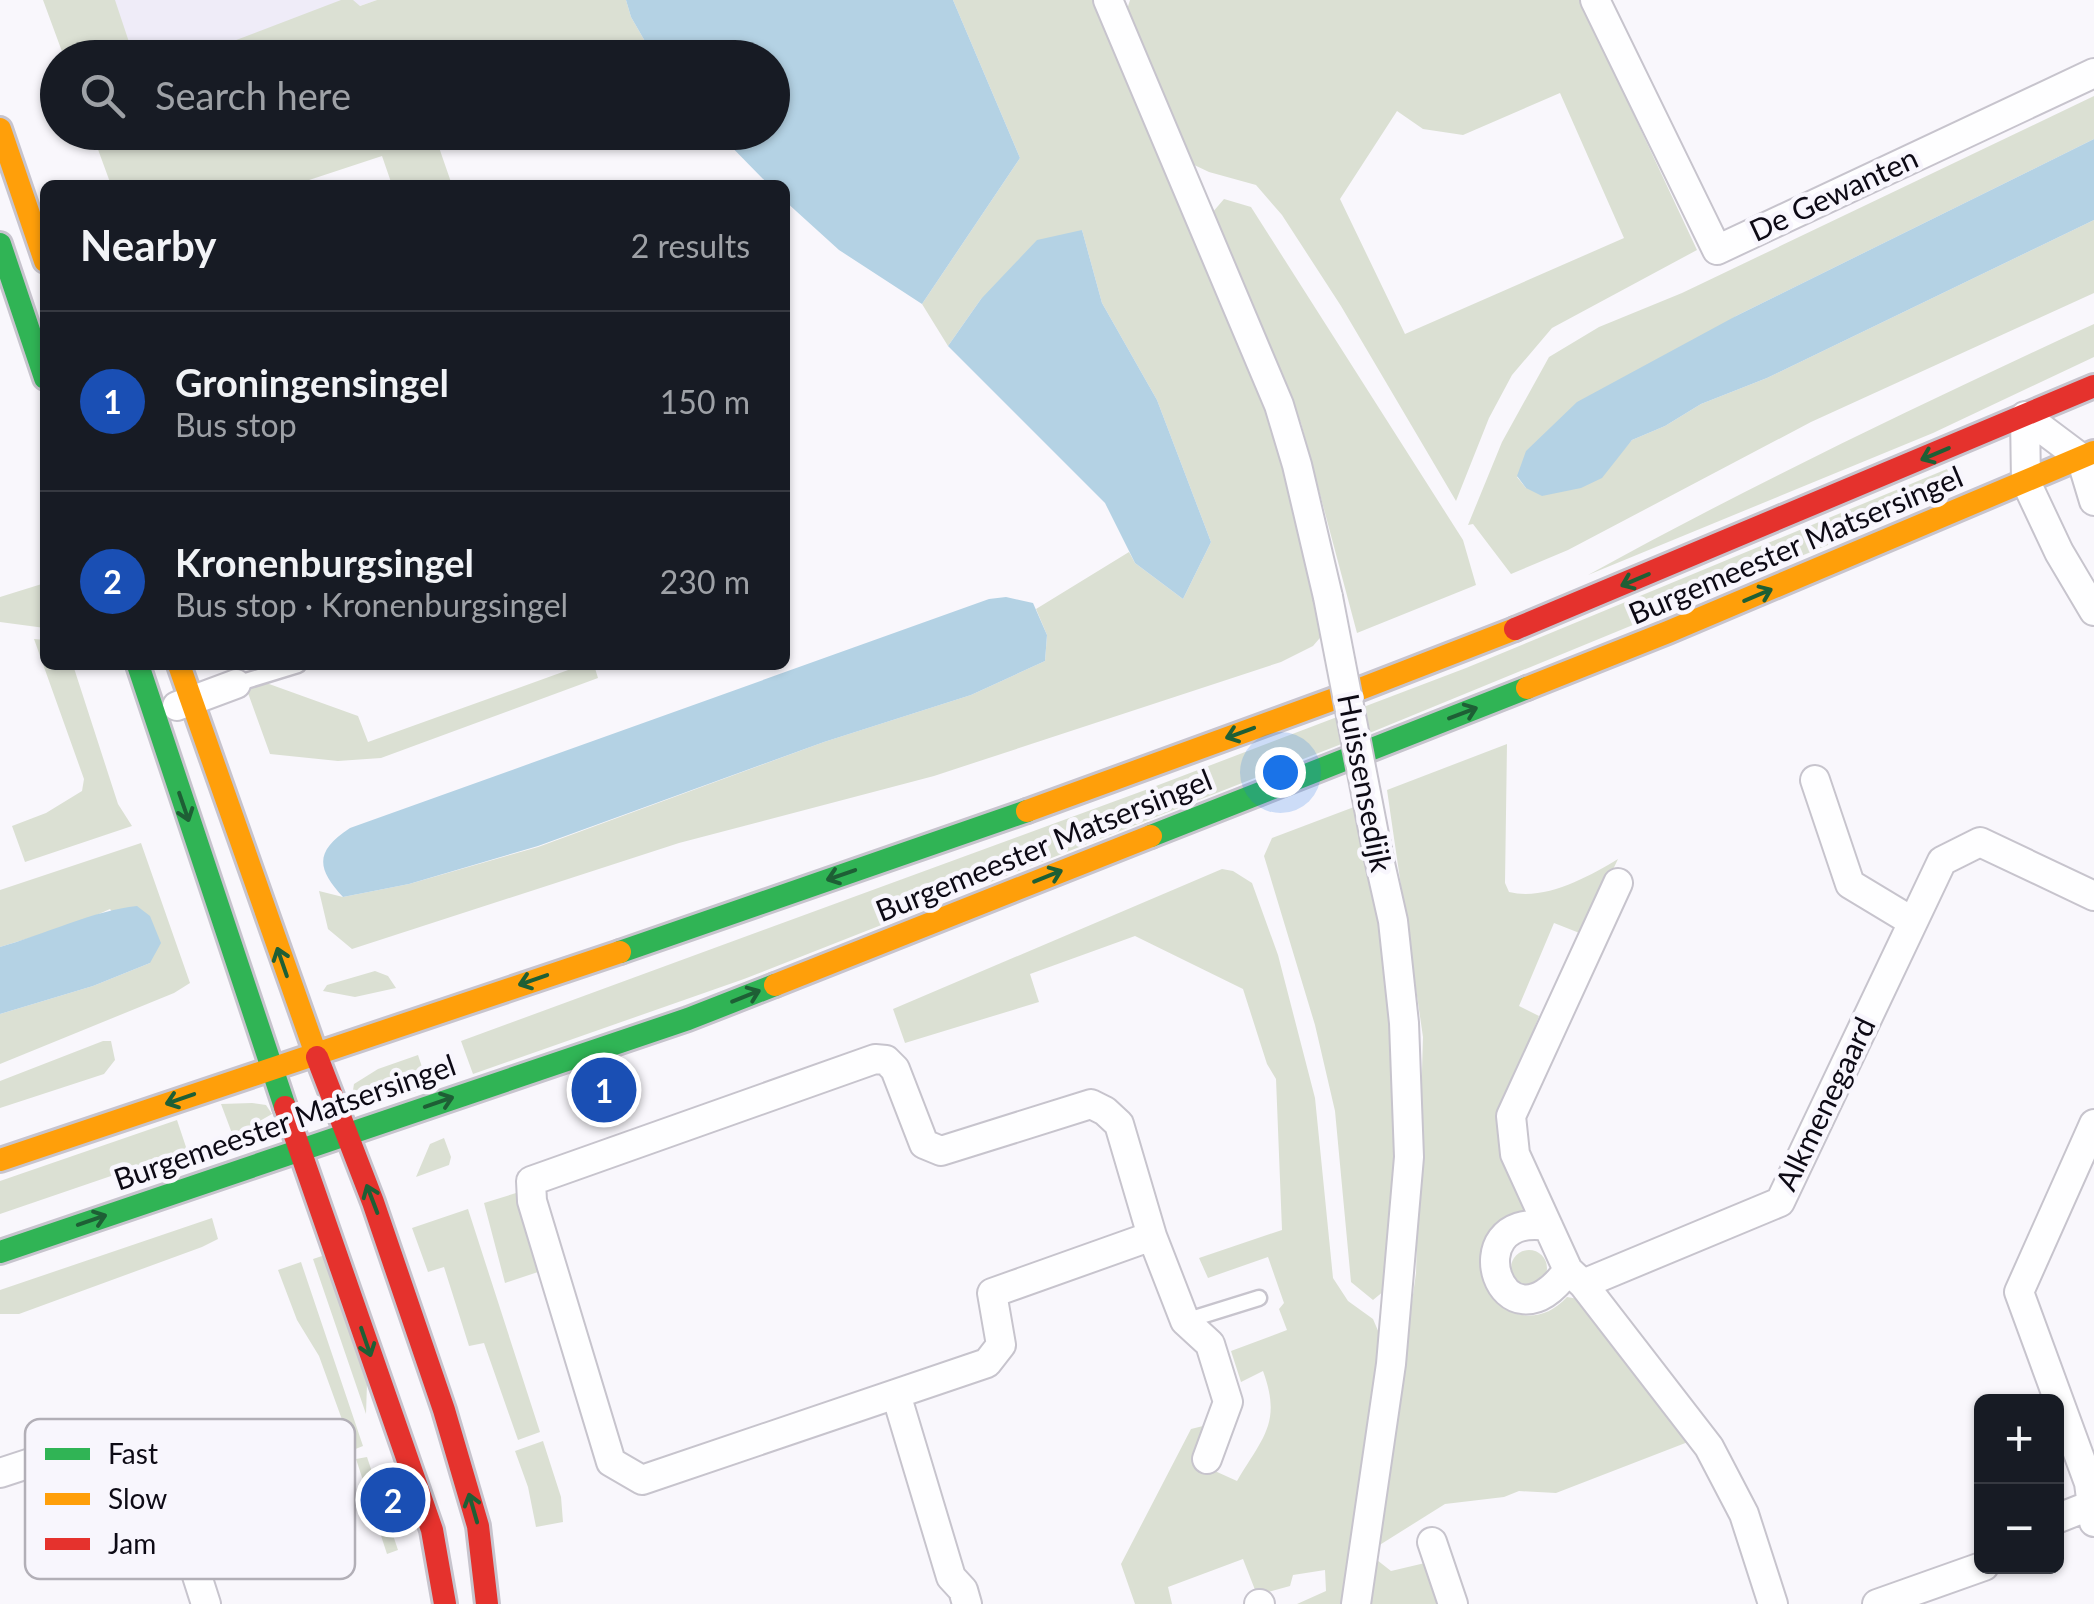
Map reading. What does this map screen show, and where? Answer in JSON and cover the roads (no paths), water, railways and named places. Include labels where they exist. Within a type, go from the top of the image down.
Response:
[{"type":"main road","points":[[0,129],[10,187],[40,250]]},
{"type":"main road","points":[[0,244],[40,363]]},
{"type":"main road","name":"Burgemeester Matsersingel","points":[[0,1160],[896,856],[1332,700],[1537,621],[2094,386]]},
{"type":"main road","name":"Burgemeester Matsersingel","points":[[0,1252],[688,1019],[1668,632],[2087,455]]},
{"type":"main road","points":[[140,670],[432,1530],[445,1604]]},
{"type":"main road","points":[[181,670],[314,1054],[444,1410],[478,1526],[487,1604]]},
{"type":"street","name":"Huissensedijk","points":[[1108,0],[1279,405],[1328,598],[1393,921],[1402,1006],[1409,1156],[1391,1364],[1356,1604]]},
{"type":"street","name":"De Gewanten","points":[[1596,0],[1717,250],[2094,73]]},
{"type":"street","points":[[2025,416],[2087,455],[2094,501]]},
{"type":"street","points":[[2025,416],[2026,482],[2059,552],[2094,611]]},
{"type":"street","points":[[153,714],[236,684]]},
{"type":"street","points":[[1815,780],[1850,884],[1913,922]]},
{"type":"street","name":"Alkmenegaard","points":[[1548,1226],[1518,1227],[1498,1244],[1493,1259],[1498,1281],[1512,1296],[1532,1300],[1576,1277],[1780,1202],[1942,861],[1980,842],[2094,896]]},
{"type":"street","points":[[1618,883],[1511,1116],[1514,1154],[1576,1277],[1710,1447],[1744,1514],[1774,1604]]},
{"type":"street","points":[[1152,1236],[992,1293],[1002,1345],[987,1363],[642,1480],[610,1462],[532,1201],[531,1181],[875,1059],[886,1060],[895,1068],[924,1144],[941,1152],[1092,1104],[1106,1110],[1118,1124],[1152,1236],[1185,1321],[1210,1344],[1228,1402],[1207,1459]]},
{"type":"street","points":[[2064,1517],[2093,1511],[2089,1483],[2019,1292],[2094,1124]]},
{"type":"street","points":[[896,1394],[951,1577],[967,1604]]},
{"type":"street","points":[[0,1473],[25,1465]]},
{"type":"street","points":[[1432,1542],[1453,1604]]},
{"type":"street","points":[[1877,1604],[1974,1570]]},
{"type":"street","points":[[198,1579],[206,1604]]},
{"type":"lane","points":[[236,684],[282,670]]},
{"type":"lane","points":[[1185,1321],[1259,1298]]},
{"type":"water","points":[[626,0],[953,0],[1020,158],[922,304],[839,250],[790,206],[790,180],[764,180],[735,150],[790,150],[790,40],[644,40]]},
{"type":"water","points":[[2094,139],[2094,220],[1632,440],[1602,478],[1581,488],[1542,496],[1526,488],[1517,476],[1526,451],[1577,402],[1736,316]]},
{"type":"water","points":[[1082,230],[1102,303],[1157,400],[1211,542],[1183,599],[1135,563],[1105,503],[948,346],[981,299],[1037,240]]},
{"type":"water","points":[[1006,597],[1033,603],[1047,635],[1045,661],[971,695],[824,742],[538,846],[409,884],[343,897],[324,868],[330,844],[350,828],[989,599]]},
{"type":"water","points":[[137,906],[150,916],[161,943],[150,963],[93,986],[0,1014],[0,947]]},
{"type":"place","name":"Groningensingel","points":[[604,1090]]},
{"type":"place","name":"Kronenburgsingel","points":[[393,1500]]}]
